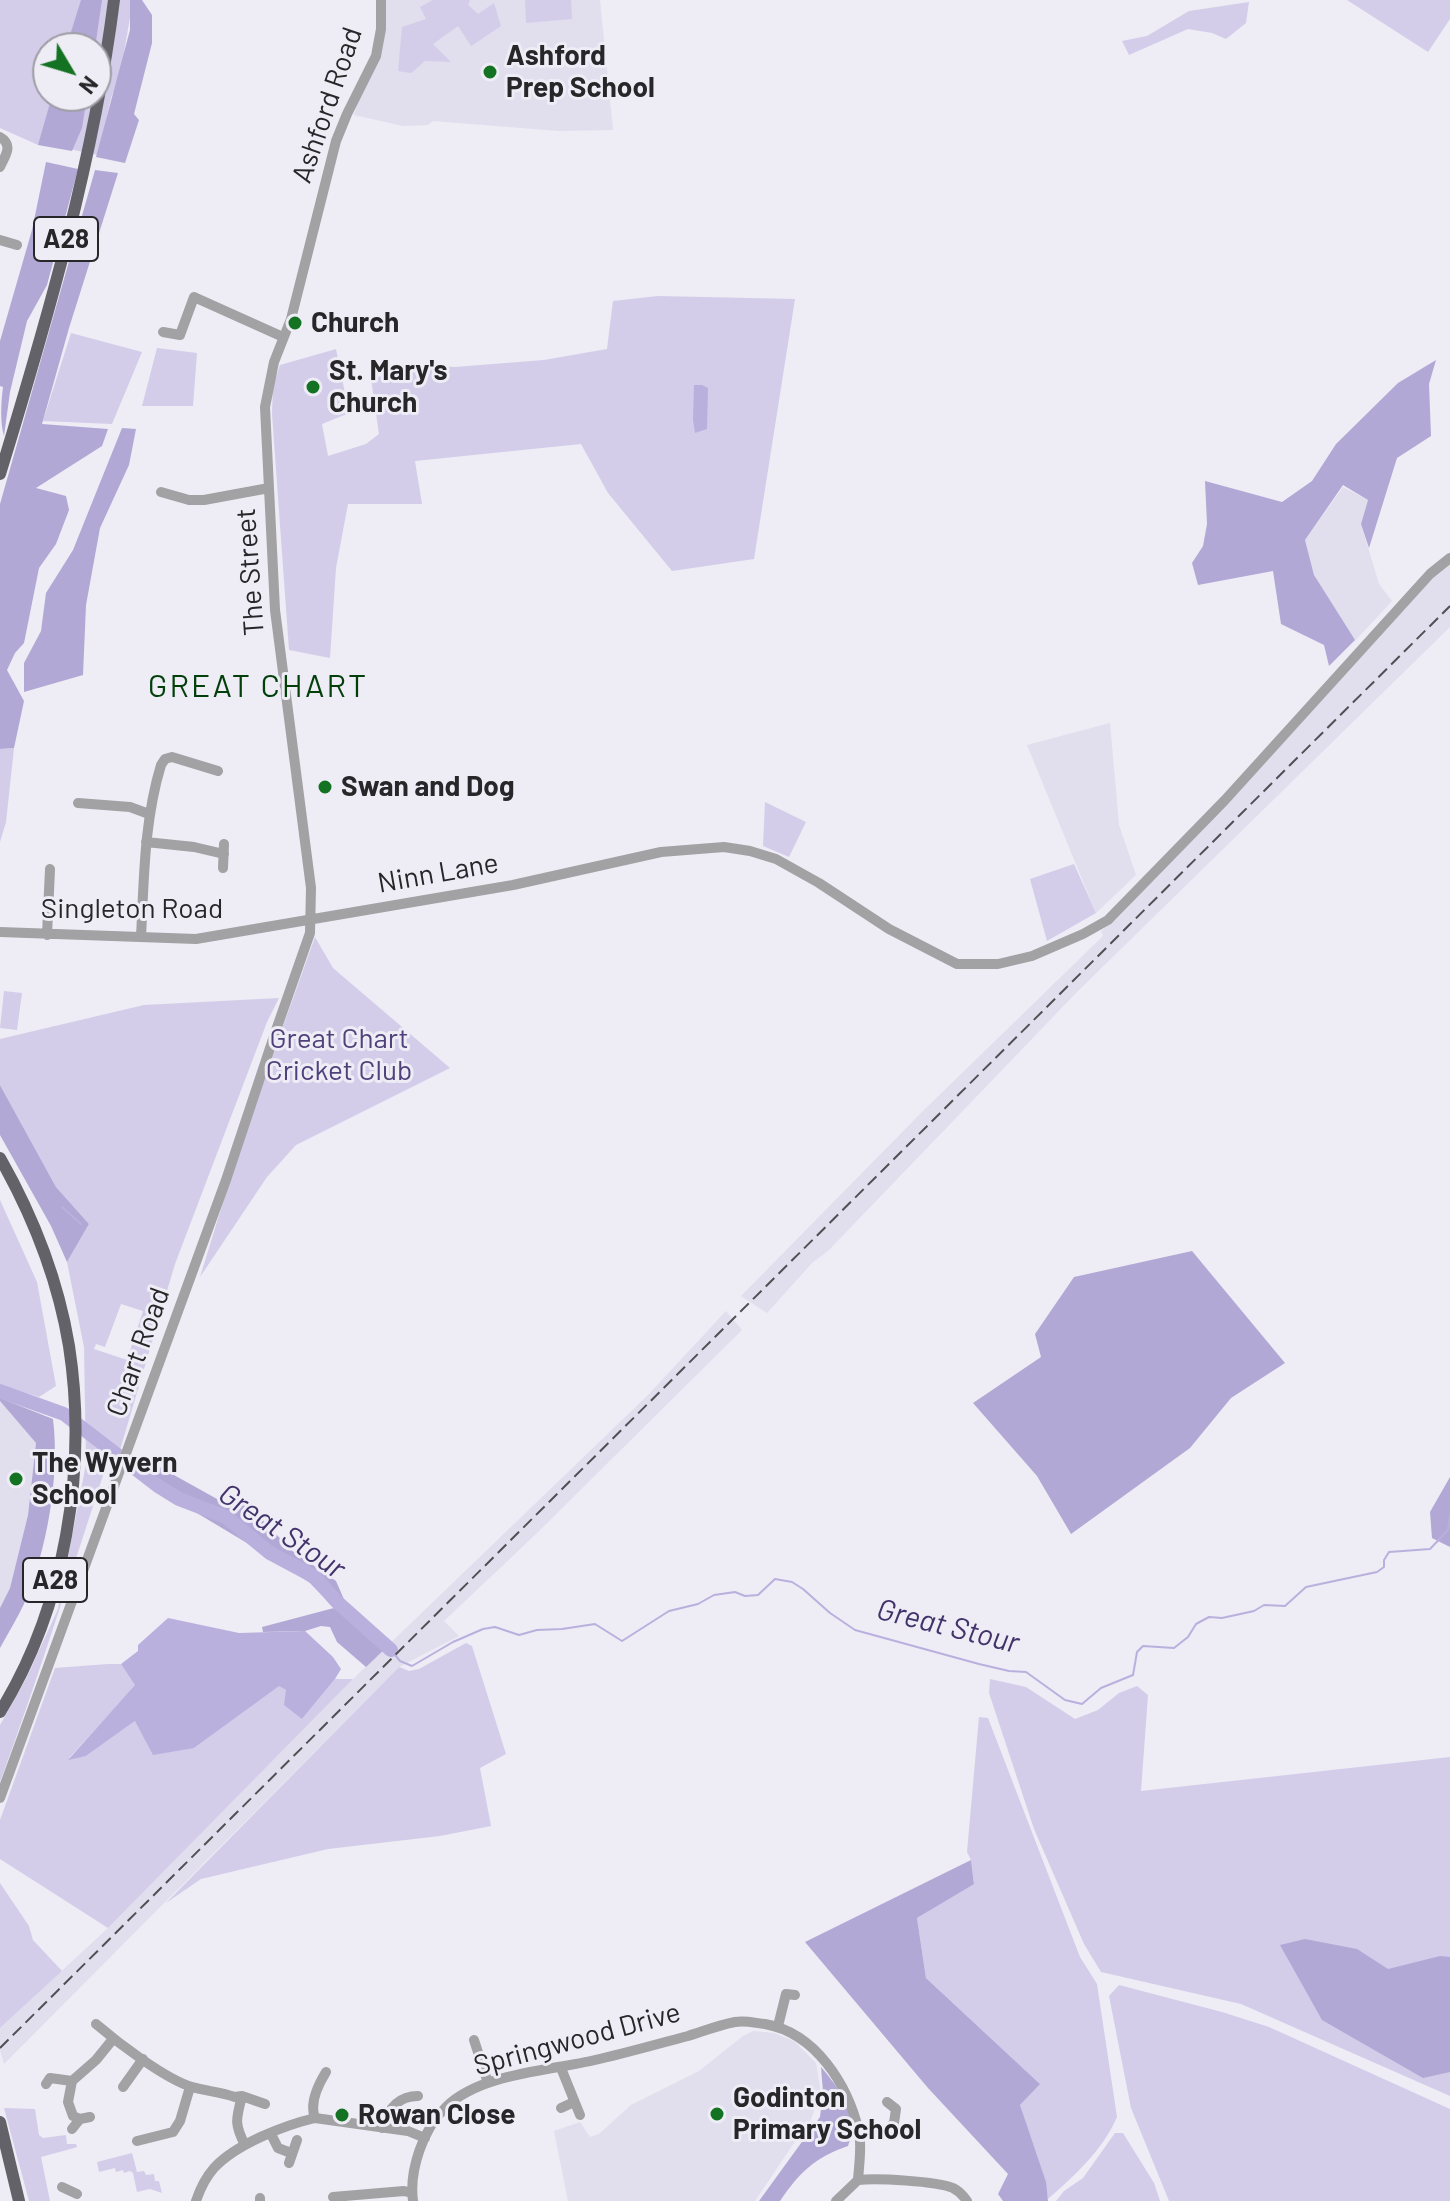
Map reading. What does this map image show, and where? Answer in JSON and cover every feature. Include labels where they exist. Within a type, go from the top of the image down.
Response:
[{"type":"main road","name":"A28","points":[[0,474],[81,182],[106,60],[114,0]]},
{"type":"main road","name":"A28","points":[[0,1158],[31,1219],[47,1260],[69,1345],[75,1438],[69,1515],[56,1577],[34,1645],[0,1712]]},
{"type":"main road","points":[[0,2122],[19,2201]]},
{"type":"street","name":"Ashford Road","points":[[291,319],[336,141],[376,56],[381,29],[381,0]]},
{"type":"street","points":[[0,137],[8,145],[0,167]]},
{"type":"street","points":[[0,240],[17,245]]},
{"type":"street","points":[[163,332],[180,335],[194,297],[283,337]]},
{"type":"street","name":"The Street","points":[[291,319],[274,362],[266,394],[269,488],[275,610],[311,888],[311,919]]},
{"type":"street","points":[[161,492],[189,500],[204,500],[269,488]]},
{"type":"street","name":"Ninn Lane","points":[[311,919],[513,885],[661,852],[724,847],[776,859],[889,929],[957,964],[998,964],[1032,956],[1108,920],[1225,800],[1430,574],[1450,558]]},
{"type":"street","points":[[141,937],[149,814],[161,765],[165,759],[175,758],[211,766]]},
{"type":"street","points":[[85,801],[130,807],[149,814]]},
{"type":"street","points":[[146,842],[224,849],[223,868]]},
{"type":"street","points":[[47,935],[50,869]]},
{"type":"street","name":"Singleton Road","points":[[0,932],[196,939],[311,919]]},
{"type":"street","name":"Chart Road","points":[[0,1798],[226,1180],[310,933],[311,919]]},
{"type":"street","points":[[778,2026],[788,1993]]},
{"type":"street","points":[[98,2011],[99,2016],[93,2025],[175,2080],[190,2087],[242,2096],[265,2104]]},
{"type":"street","name":"Springwood Drive","points":[[412,2197],[415,2162],[425,2138],[445,2108],[461,2096],[511,2076],[625,2053],[736,2022],[778,2026],[810,2045],[838,2079],[846,2093],[859,2135],[858,2180]]},
{"type":"street","points":[[72,2129],[85,2118],[73,2116],[68,2102],[72,2081],[96,2060],[113,2039]]},
{"type":"street","points":[[474,2048],[488,2083]]},
{"type":"street","points":[[123,2087],[143,2059]]},
{"type":"street","points":[[561,2068],[580,2115]]},
{"type":"street","points":[[315,2118],[313,2104],[326,2072]]},
{"type":"street","points":[[48,2076],[72,2081]]},
{"type":"street","points":[[137,2141],[173,2132],[180,2121],[190,2087]]},
{"type":"street","points":[[242,2096],[236,2127],[245,2145]]},
{"type":"street","points":[[382,2128],[395,2104],[408,2096],[418,2096]]},
{"type":"street","points":[[561,2108],[574,2102]]},
{"type":"street","points":[[859,2135],[891,2127],[897,2116],[896,2105]]},
{"type":"street","points":[[196,2201],[212,2170],[245,2145],[315,2118],[408,2131],[425,2138]]},
{"type":"street","points":[[271,2134],[278,2148],[290,2158],[297,2140]]},
{"type":"street","points":[[836,2201],[858,2180],[879,2178],[956,2189],[967,2201]]},
{"type":"street","points":[[333,2197],[404,2191],[412,2197]]},
{"type":"shaded area","points":[[81,0],[102,0],[97,32],[71,32]]},
{"type":"shaded area","points":[[130,0],[142,0],[152,15],[152,43],[134,114],[139,120],[125,163],[96,157],[108,112],[112,112],[112,97],[130,30]]},
{"type":"shaded area","name":"Ashford Prep School","points":[[383,0],[600,0],[613,130],[559,131],[433,121],[428,125],[403,126],[354,115],[379,58]]},
{"type":"shaded area","points":[[47,112],[84,112],[82,128],[72,151],[38,145]]},
{"type":"shaded area","points":[[46,162],[78,169],[47,285],[27,321],[10,392],[4,436],[0,341],[32,230]]},
{"type":"shaded area","points":[[95,170],[118,173],[42,424],[108,429],[102,446],[36,488],[66,496],[69,510],[56,544],[39,568],[24,643],[7,670],[24,701],[14,748],[0,749],[0,504]]},
{"type":"shaded area","points":[[1436,360],[1429,384],[1431,436],[1397,458],[1369,548],[1361,524],[1368,500],[1343,485],[1305,540],[1314,575],[1355,640],[1329,666],[1324,645],[1281,624],[1273,571],[1198,585],[1192,563],[1203,546],[1207,524],[1205,481],[1282,502],[1312,481],[1336,444],[1398,383]]},
{"type":"shaded area","points":[[694,385],[708,388],[707,429],[695,433],[693,420]]},
{"type":"shaded area","points":[[122,428],[136,429],[129,465],[100,528],[86,605],[83,675],[24,692],[24,663],[41,631],[46,593],[73,550]]},
{"type":"shaded area","points":[[1343,487],[1368,500],[1361,524],[1379,584],[1392,601],[1354,642],[1314,575],[1305,540]]},
{"type":"shaded area","points":[[1450,565],[1450,627],[1077,992],[767,1313],[741,1296],[922,1112],[1103,936],[1101,931],[1117,919],[1429,581]]},
{"type":"shaded area","points":[[1110,723],[1119,825],[1136,875],[1096,913],[1027,745]]},
{"type":"shaded area","points":[[0,1085],[56,1187],[89,1224],[67,1262],[51,1226],[0,1135]]},
{"type":"shaded area","points":[[1192,1251],[1285,1363],[1231,1398],[1190,1448],[1071,1534],[1037,1476],[973,1403],[1041,1357],[1035,1334],[1074,1277]]},
{"type":"shaded area","points":[[726,1311],[742,1330],[444,1621],[459,1636],[399,1667],[4,2064],[0,2050],[0,2028],[108,1928],[353,1679],[647,1396]]},
{"type":"shaded area","points":[[0,1398],[53,1419],[55,1465],[50,1513],[39,1560],[24,1604],[0,1648],[0,1608],[10,1588],[28,1515],[36,1443]]},
{"type":"shaded area","name":"The Wyvern School","points":[[0,1401],[36,1443],[28,1515],[10,1588],[0,1608]]},
{"type":"shaded area","points":[[138,1455],[235,1509],[244,1500],[291,1550],[336,1581],[346,1604],[390,1644],[366,1667],[337,1642],[330,1627],[263,1632],[262,1627],[334,1608],[310,1583],[277,1561],[130,1473]]},
{"type":"shaded area","points":[[1450,1477],[1450,1547],[1432,1538],[1430,1512]]},
{"type":"shaded area","points":[[168,1618],[239,1633],[305,1631],[333,1657],[341,1669],[302,1719],[284,1705],[286,1690],[279,1686],[194,1748],[153,1755],[135,1721],[86,1756],[68,1760],[135,1685],[121,1664],[138,1651],[138,1645]]},
{"type":"shaded area","points":[[971,1860],[974,1884],[917,1918],[926,1978],[1040,2084],[1020,2105],[1046,2182],[1048,2201],[1003,2201],[998,2194],[1008,2174],[928,2088],[805,1942]]},
{"type":"shaded area","points":[[1305,1939],[1357,1949],[1388,1969],[1440,1956],[1450,1957],[1450,2072],[1423,2078],[1322,2020],[1280,1945]]},
{"type":"shaded area","name":"Godinton Primary School","points":[[753,2031],[774,2033],[794,2041],[816,2063],[821,2093],[808,2127],[755,2201],[568,2201],[554,2131],[580,2122],[590,2137],[599,2134],[631,2105],[699,2071]]},
{"type":"shaded area","points":[[821,2067],[849,2110],[853,2127],[848,2146],[809,2167],[780,2201],[759,2201],[820,2117],[823,2092]]},
{"type":"green space","points":[[0,0],[133,0],[121,70],[112,95],[112,32],[32,32],[32,112],[108,112],[98,155],[41,143],[38,145],[0,128]]},
{"type":"green space","points":[[433,0],[470,0],[468,5],[478,14],[494,3],[501,26],[471,46],[458,26],[433,44],[451,62],[425,61],[411,73],[398,71],[402,27],[426,19],[420,7]]},
{"type":"green space","points":[[525,0],[571,0],[572,19],[526,23]]},
{"type":"green space","points":[[1347,0],[1450,0],[1450,19],[1428,52]]},
{"type":"green space","points":[[1249,2],[1246,23],[1226,39],[1188,29],[1129,55],[1122,41],[1147,36],[1189,11]]},
{"type":"green space","points":[[658,296],[795,299],[754,559],[672,571],[608,493],[581,444],[415,461],[422,504],[348,504],[336,568],[330,658],[289,650],[272,414],[273,386],[280,365],[336,349],[349,413],[322,424],[328,456],[366,444],[379,434],[371,379],[420,365],[455,367],[544,360],[607,349],[613,301]]},
{"type":"green space","points":[[71,333],[142,352],[112,424],[43,421]]},
{"type":"green space","points":[[157,348],[197,353],[193,406],[142,406]]},
{"type":"green space","points":[[14,748],[6,822],[0,842],[0,749]]},
{"type":"green space","points":[[765,802],[806,822],[789,857],[763,846]]},
{"type":"green space","points":[[1074,864],[1096,913],[1047,941],[1030,879]]},
{"type":"green space","name":"Great Chart Cricket Club","points":[[315,937],[333,968],[450,1068],[296,1145],[267,1177],[200,1277],[242,1141]]},
{"type":"green space","points":[[4,991],[22,993],[17,1030],[0,1028]]},
{"type":"green space","points":[[279,998],[267,1022],[175,1264],[120,1450],[110,1454],[0,1782],[0,1725],[27,1677],[58,1609],[86,1464],[84,1347],[67,1262],[89,1224],[56,1187],[0,1085],[0,1039],[144,1005]],"holes":[[[121,1304],[143,1311],[127,1360],[94,1349],[96,1344],[105,1347]]]},
{"type":"green space","points":[[0,1200],[37,1282],[56,1386],[39,1397],[0,1385]]},
{"type":"green space","points":[[466,1643],[472,1646],[506,1754],[480,1768],[491,1826],[440,1836],[328,1849],[201,1879],[166,1903],[399,1667],[409,1671],[419,1669]]},
{"type":"green space","points":[[121,1664],[136,1685],[69,1758],[86,1756],[135,1721],[194,1748],[279,1685],[286,1690],[302,1719],[335,1679],[353,1679],[108,1928],[0,1859],[0,1820],[55,1668]]},
{"type":"green space","points":[[990,1679],[1026,1687],[1075,1719],[1098,1710],[1119,1693],[1137,1686],[1148,1695],[1141,1791],[1450,1757],[1450,2096],[1241,2004],[1101,1972],[1084,1944],[1034,1829],[989,1693]]},
{"type":"green space","points":[[979,1717],[988,1718],[1080,1957],[1097,1984],[1117,2117],[1096,2151],[1048,2199],[1020,2105],[1039,2083],[926,1978],[917,1918],[974,1883],[967,1852]]},
{"type":"green space","points":[[0,1883],[29,1926],[33,1940],[62,1971],[0,2028]]},
{"type":"green space","points":[[1119,1985],[1269,2027],[1450,2109],[1450,2201],[1169,2201],[1131,2108],[1109,1996]]},
{"type":"green space","points":[[4,2108],[35,2109],[39,2135],[43,2138],[66,2135],[67,2144],[76,2144],[77,2147],[41,2157],[50,2201],[29,2201]]},
{"type":"green space","points":[[1115,2133],[1123,2133],[1154,2183],[1160,2201],[1056,2201],[1064,2191],[1083,2178]]},
{"type":"green space","points":[[132,2153],[137,2172],[154,2174],[162,2193],[150,2189],[137,2192],[130,2171],[116,2172],[115,2168],[99,2172],[97,2162]]},
{"type":"waterway","points":[[62,1207],[81,1224]]},
{"type":"waterway","name":"Great Stour","points":[[0,1391],[64,1414],[158,1486],[179,1499],[226,1517],[270,1553],[315,1577],[336,1601],[391,1650]]},
{"type":"waterway","name":"Great Stour","points":[[391,1650],[400,1661],[412,1666],[453,1642],[495,1627],[519,1635],[595,1624],[622,1641],[669,1611],[698,1604],[714,1595],[735,1592],[745,1596],[758,1595],[775,1579],[792,1582],[803,1589],[855,1630],[979,1664],[1026,1672],[1065,1700],[1082,1704],[1101,1688],[1133,1675],[1137,1652],[1143,1646],[1174,1648],[1188,1637],[1196,1624],[1209,1617],[1222,1618],[1254,1611],[1264,1605],[1285,1606],[1306,1587],[1377,1572],[1384,1567],[1389,1552],[1430,1549],[1448,1530],[1450,1516]]},
{"type":"railway","points":[[0,2048],[1450,606]]},
{"type":"place","name":"Ashford Prep School","points":[[490,72]]},
{"type":"place","name":"Church","points":[[295,323]]},
{"type":"place","name":"St. Mary's Church","points":[[313,387]]},
{"type":"place","name":"Swan and Dog","points":[[325,787]]},
{"type":"place","name":"The Wyvern School","points":[[16,1479]]},
{"type":"place","name":"Godinton Primary School","points":[[717,2114]]},
{"type":"place","name":"Rowan Close","points":[[342,2115]]},
{"type":"district","name":"GREAT CHART","points":[[258,686]]}]
